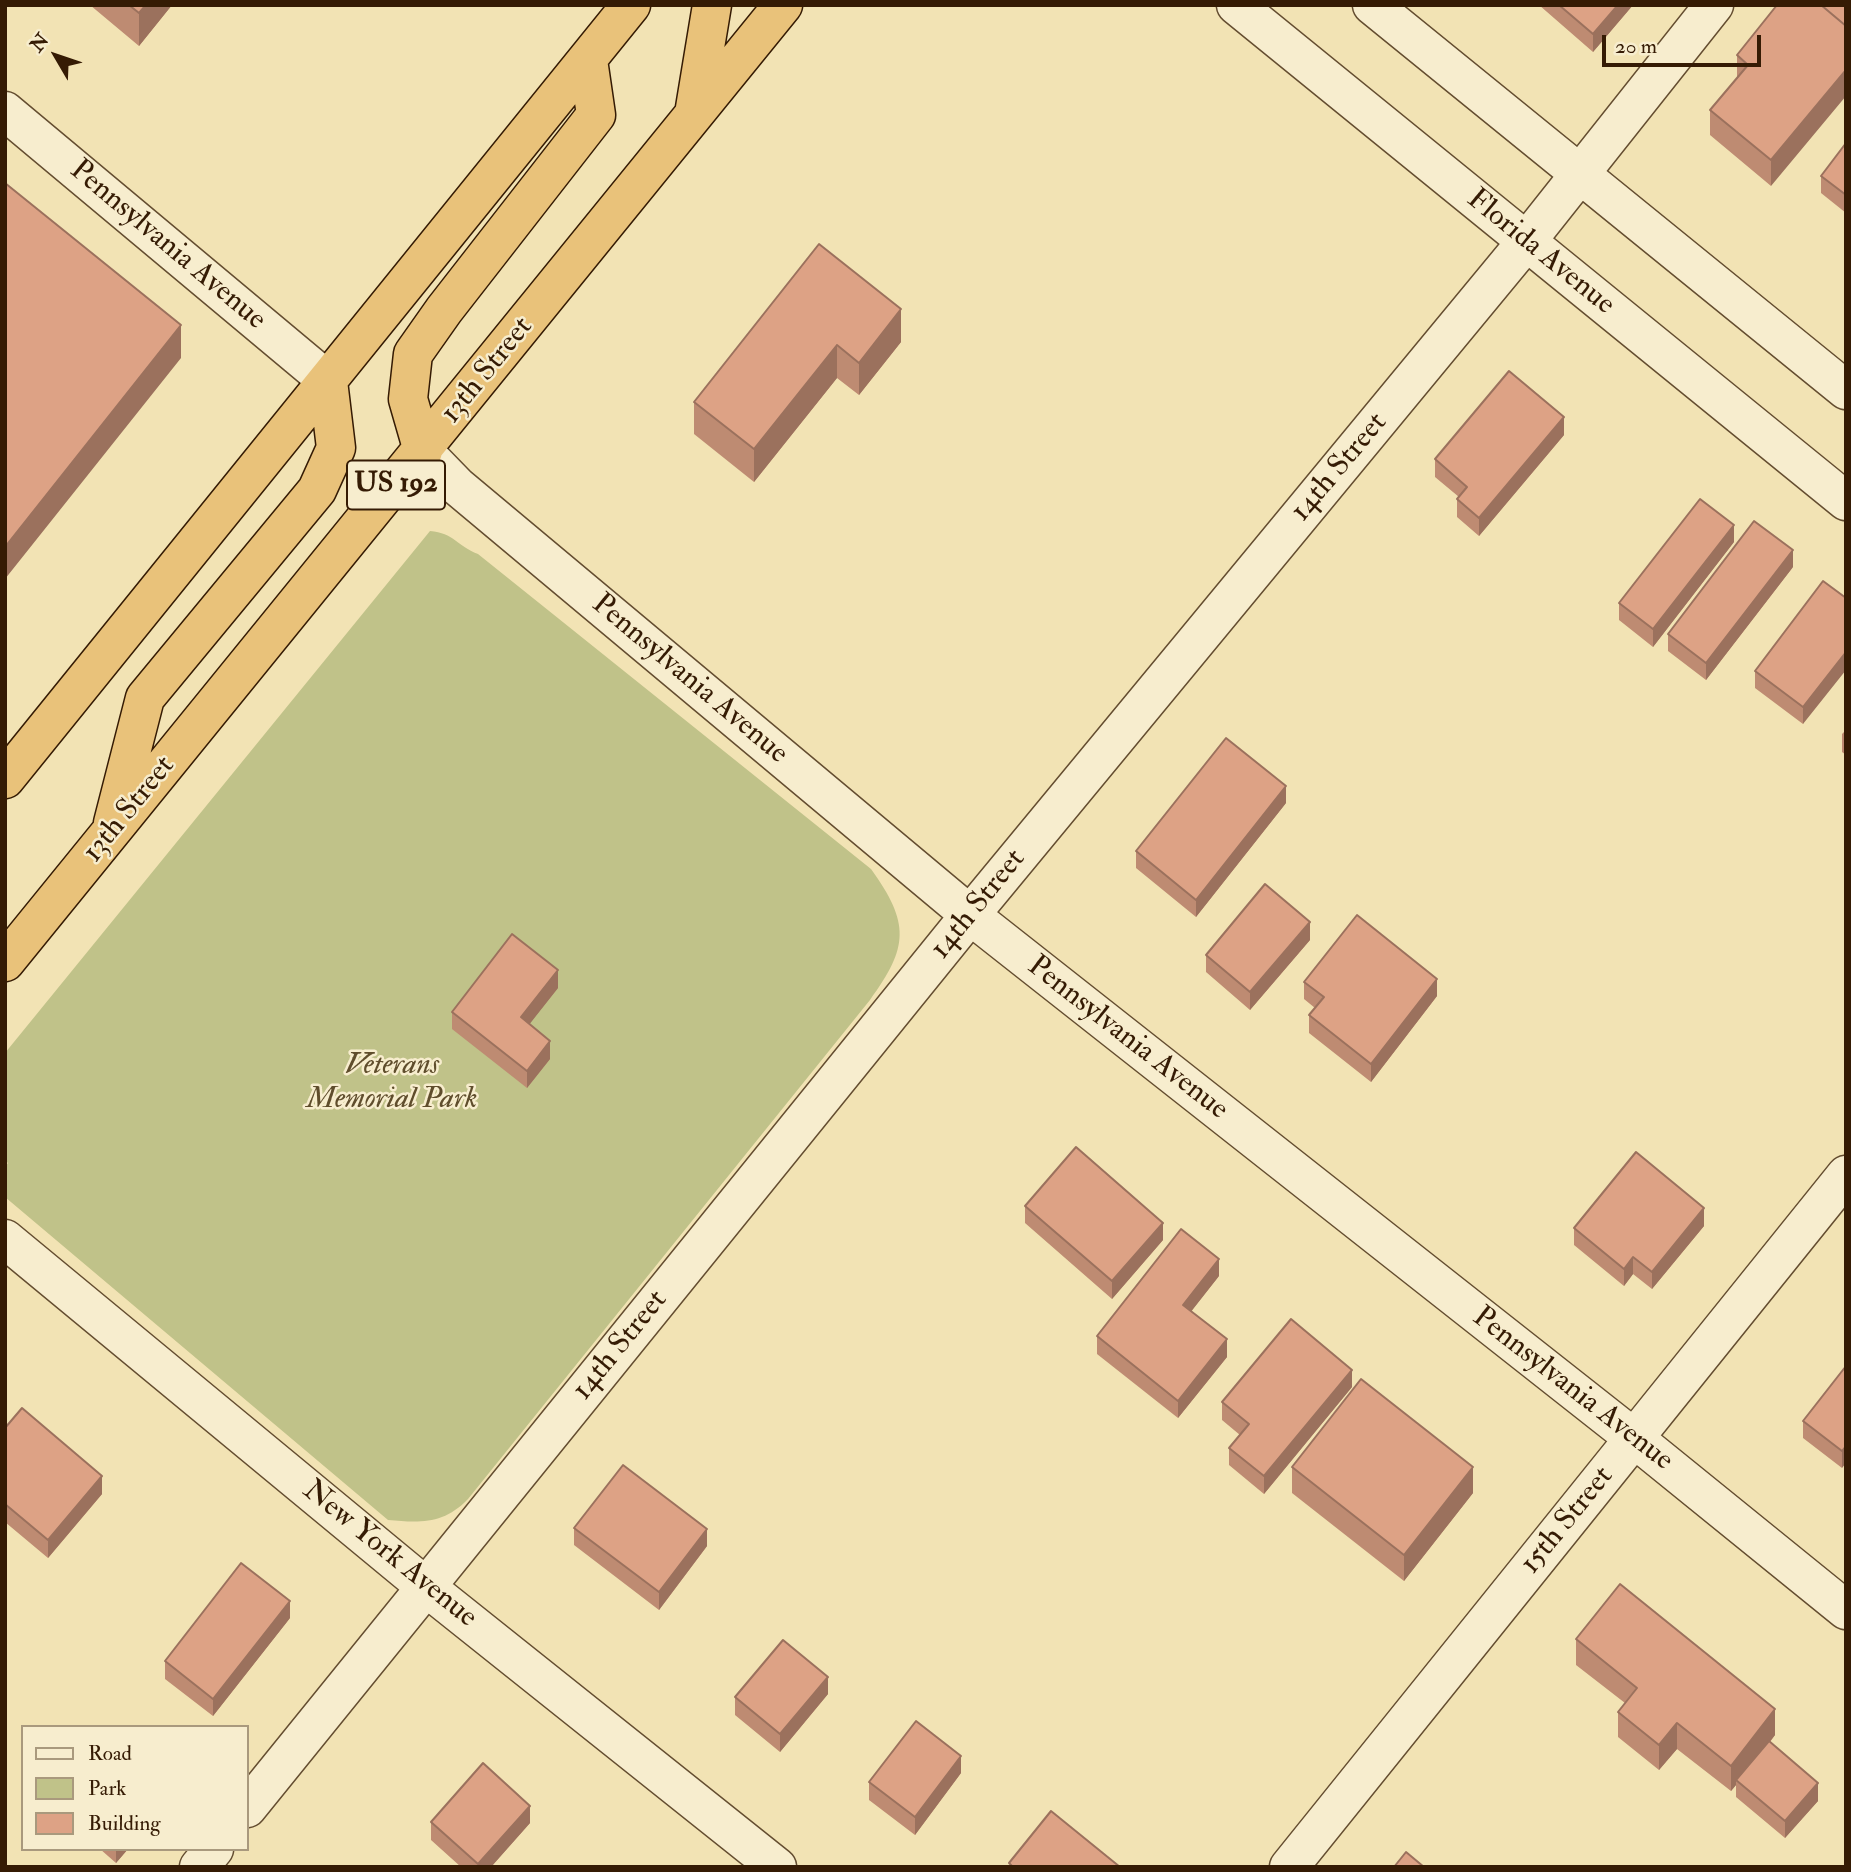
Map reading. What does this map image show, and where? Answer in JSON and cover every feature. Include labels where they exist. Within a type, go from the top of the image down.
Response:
[{"type":"highway","points":[[5,779],[631,5]]},
{"type":"highway","points":[[693,116],[712,5]]},
{"type":"highway","name":"13th Street","points":[[5,962],[424,451],[783,5]]},
{"type":"highway","points":[[424,451],[408,399],[413,354],[444,310],[596,115],[587,60]]},
{"type":"highway","points":[[110,835],[145,698],[317,490],[336,448],[328,381]]},
{"type":"street","name":"Florida Avenue","points":[[1236,5],[1846,500]]},
{"type":"street","points":[[1372,5],[1846,390]]},
{"type":"street","name":"14th Street","points":[[248,1807],[970,915],[1526,242],[1714,5]]},
{"type":"street","name":"Pennsylvania Avenue","points":[[5,111],[328,381]]},
{"type":"street","name":"Pennsylvania Avenue","points":[[424,451],[457,486],[970,915],[1635,1439],[1846,1610]]},
{"type":"street","name":"15th Street","points":[[1289,1867],[1846,1175]]},
{"type":"street","name":"New York Avenue","points":[[5,1239],[426,1587],[777,1867]]},
{"type":"street","points":[[199,1867],[212,1851]]},
{"type":"green space","name":"Veterans Memorial Park","points":[[430,531],[445,534],[478,554],[871,869],[893,905],[900,935],[892,965],[870,1000],[468,1499],[441,1517],[411,1522],[388,1520],[5,1197],[5,1167],[8,1163],[5,1160],[5,1053]]},
{"type":"building","points":[[129,5],[146,5],[139,13]]},
{"type":"building","points":[[1559,5],[1618,5],[1593,34]]},
{"type":"building","points":[[1777,5],[1821,5],[1846,26],[1846,70],[1771,160],[1710,110],[1748,65],[1737,55]]},
{"type":"building","points":[[1821,5],[1846,5],[1846,26]]},
{"type":"building","points":[[1846,143],[1846,195],[1821,176]]},
{"type":"building","points":[[5,183],[181,325],[5,547]]},
{"type":"building","points":[[819,244],[901,309],[859,363],[837,345],[754,449],[694,402]]},
{"type":"building","points":[[1509,371],[1564,417],[1479,518],[1457,499],[1467,487],[1435,459]]},
{"type":"building","points":[[1700,499],[1734,525],[1653,629],[1619,603]]},
{"type":"building","points":[[1754,521],[1793,550],[1706,663],[1668,634]]},
{"type":"building","points":[[1823,581],[1846,598],[1846,652],[1803,707],[1755,671]]},
{"type":"building","points":[[1226,738],[1286,786],[1196,900],[1136,851]]},
{"type":"building","points":[[1265,884],[1310,922],[1250,992],[1206,955]]},
{"type":"building","points":[[1357,915],[1437,979],[1371,1064],[1309,1015],[1324,997],[1304,982]]},
{"type":"building","points":[[512,934],[558,970],[521,1017],[550,1041],[527,1071],[452,1012]]},
{"type":"building","points":[[1076,1147],[1163,1223],[1112,1281],[1025,1206]]},
{"type":"building","points":[[1636,1152],[1704,1208],[1652,1272],[1633,1257],[1624,1269],[1574,1228]]},
{"type":"building","points":[[1181,1229],[1219,1259],[1183,1305],[1227,1339],[1178,1401],[1097,1336]]},
{"type":"building","points":[[1291,1319],[1352,1370],[1264,1476],[1229,1448],[1249,1424],[1222,1402]]},
{"type":"building","points":[[1846,1366],[1846,1446],[1842,1451],[1803,1421]]},
{"type":"building","points":[[1361,1379],[1473,1467],[1404,1555],[1292,1467]]},
{"type":"building","points":[[22,1408],[102,1476],[48,1540],[5,1504],[5,1428]]},
{"type":"building","points":[[623,1465],[707,1529],[659,1592],[574,1528]]},
{"type":"building","points":[[241,1563],[290,1601],[213,1699],[165,1661]]},
{"type":"building","points":[[1620,1584],[1775,1709],[1731,1766],[1677,1723],[1659,1745],[1618,1712],[1637,1688],[1576,1639]]},
{"type":"building","points":[[783,1640],[828,1677],[780,1734],[735,1697]]},
{"type":"building","points":[[916,1721],[961,1756],[915,1817],[869,1782]]},
{"type":"building","points":[[1769,1741],[1818,1783],[1785,1821],[1736,1780]]},
{"type":"building","points":[[483,1763],[530,1806],[478,1864],[431,1822]]},
{"type":"building","points":[[1051,1811],[1120,1867],[1013,1867],[1009,1863]]},
{"type":"building","points":[[1406,1852],[1424,1867],[1394,1867]]}]
